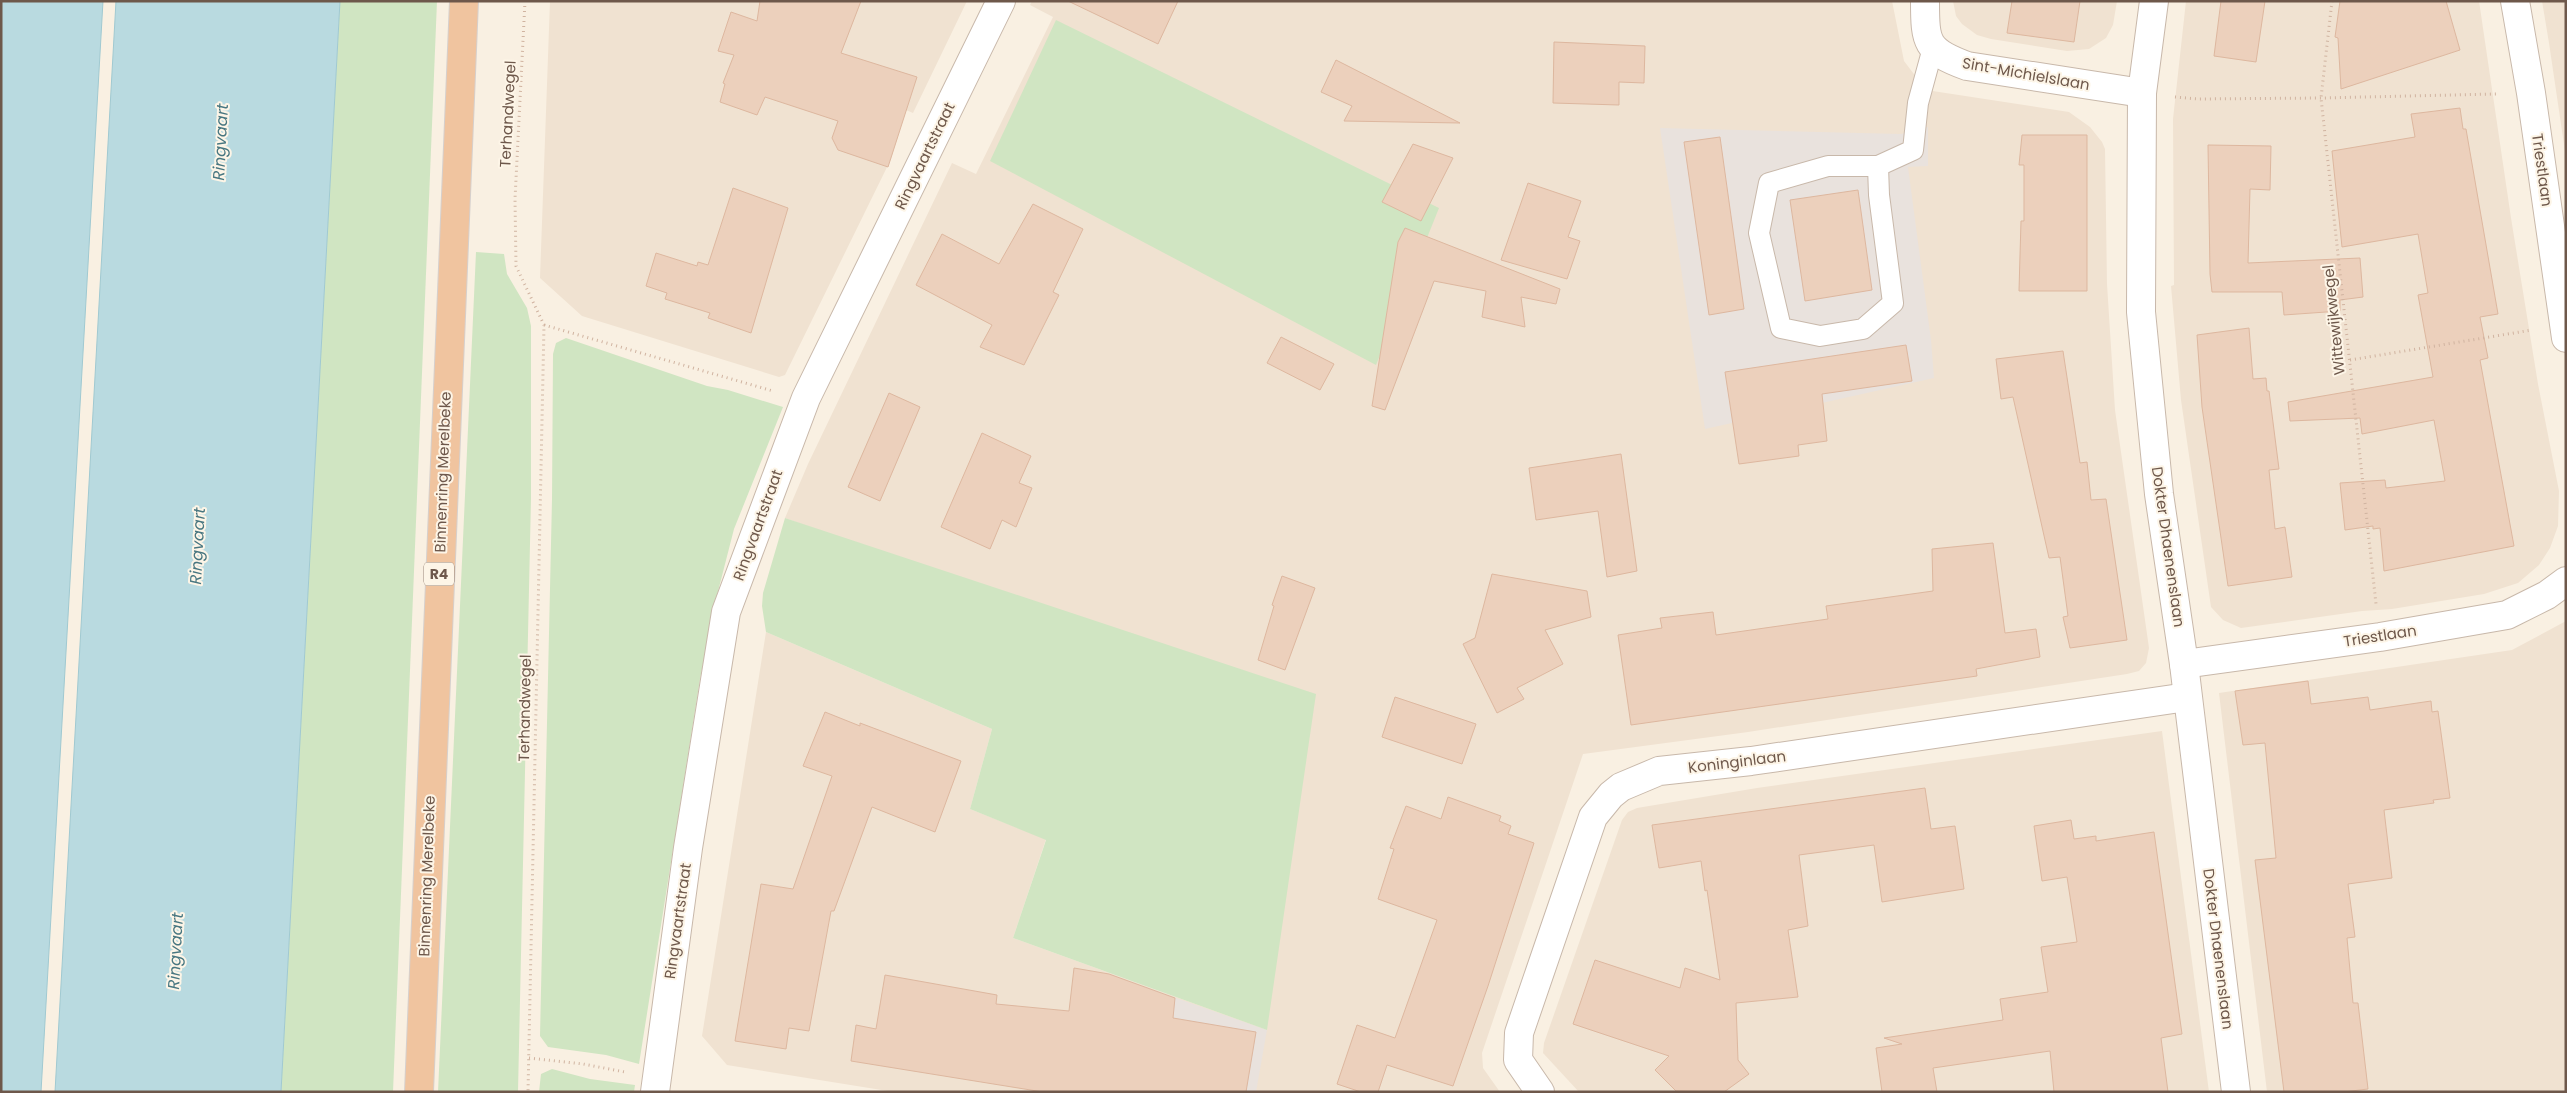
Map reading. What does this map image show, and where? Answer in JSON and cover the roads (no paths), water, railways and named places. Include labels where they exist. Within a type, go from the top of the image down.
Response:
[{"type":"highway","name":"Binnenring Merelbeke","points":[[419,1092],[464,1]]},
{"type":"street","name":"Ringvaartstraat","points":[[656,1092],[688,848],[726,612],[806,398],[1001,1]]},
{"type":"street","points":[[1925,1],[1925,34],[1932,48]]},
{"type":"street","name":"Dokter Dhaenenslaan","points":[[2154,1],[2142,93],[2141,312],[2159,494],[2184,664],[2236,1092]]},
{"type":"street","name":"Triestlaan","points":[[2515,1],[2531,93],[2565,332]]},
{"type":"street","name":"Sint-Michielslaan","points":[[1932,48],[1945,58],[1967,66],[2142,93]]},
{"type":"street","name":"Triestlaan","points":[[2184,664],[2380,637],[2507,615],[2547,595],[2566,581]]},
{"type":"street","name":"Koninginlaan","points":[[1540,1092],[1518,1060],[1519,1033],[1593,817],[1611,795],[1621,787],[1659,771],[1750,762],[2187,697]]},
{"type":"lane","points":[[1878,166],[1879,195],[1893,303],[1863,329],[1820,336],[1781,328],[1759,234],[1769,183],[1828,166],[1878,166],[1913,150],[1918,104],[1932,48]]},
{"type":"water","points":[[1,1],[103,1],[41,1092],[1,1092]]},
{"type":"water","name":"Ringvaart","points":[[116,1],[340,1],[281,1092],[55,1092]]}]
